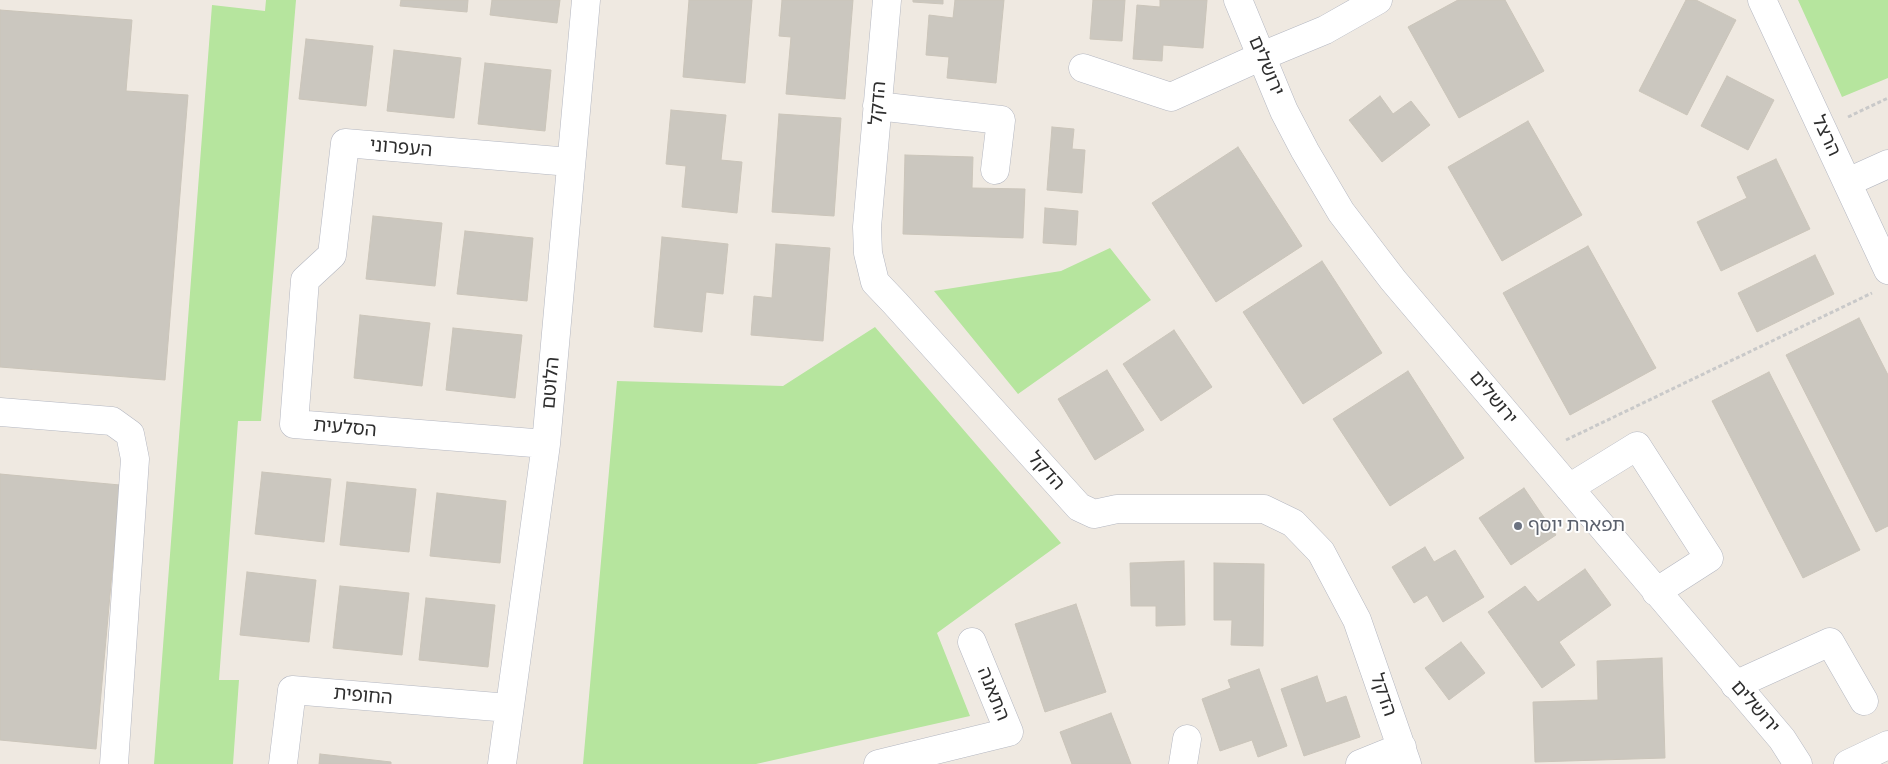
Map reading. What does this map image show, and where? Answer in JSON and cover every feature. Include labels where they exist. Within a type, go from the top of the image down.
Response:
[{"type":"street","name":"הלוטם","points":[[502,764],[546,444],[586,0]]},
{"type":"street","name":"הדקל","points":[[887,0],[867,227],[868,253],[875,282],[1079,507],[1094,514],[1117,509],[1264,509],[1293,523],[1321,552],[1357,620],[1404,755]]},
{"type":"street","name":"ירושלים","points":[[1238,0],[1284,111],[1341,212],[1393,280],[1782,739],[1798,764]]},
{"type":"street","points":[[1083,68],[1172,97],[1325,30],[1378,0]]},
{"type":"street","name":"הרצל","points":[[1763,0],[1848,182],[1884,280]]},
{"type":"street","points":[[878,106],[1002,120],[995,170]]},
{"type":"street","name":"העפרוני","points":[[332,255],[345,143],[570,162]]},
{"type":"street","points":[[1848,182],[1888,164]]},
{"type":"street","name":"הסלעית","points":[[332,255],[305,280],[294,424],[546,444]]},
{"type":"street","points":[[0,412],[112,421],[130,434],[135,459],[114,764]]},
{"type":"street","points":[[1569,488],[1638,446],[1709,558],[1656,592]]},
{"type":"street","name":"התאנה","points":[[878,764],[1009,732],[972,642]]},
{"type":"street","points":[[1735,684],[1830,642],[1864,701]]},
{"type":"street","name":"החופית","points":[[283,764],[292,690],[509,708]]},
{"type":"street","points":[[1848,764],[1888,745]]},
{"type":"street","points":[[1360,764],[1404,755]]},
{"type":"path","points":[[1822,128],[1888,98]]},
{"type":"path","points":[[1539,453],[1884,280]]},
{"type":"green space","points":[[266,0],[296,0],[261,421],[238,421],[219,680],[239,680],[233,764],[154,764],[212,5],[265,11]]},
{"type":"green space","points":[[1798,0],[1888,0],[1888,78],[1842,97]]},
{"type":"green space","points":[[1110,248],[1151,300],[1018,394],[934,291],[1061,271]]},
{"type":"green space","points":[[875,327],[1061,543],[937,633],[970,716],[756,764],[583,764],[617,381],[783,386]]},
{"type":"building","points":[[401,0],[468,0],[467,12],[400,6]]},
{"type":"building","points":[[492,0],[560,0],[557,23],[490,15]]},
{"type":"building","points":[[689,0],[752,0],[745,83],[683,77]]},
{"type":"building","points":[[782,0],[853,0],[845,99],[786,94],[791,37],[779,36]]},
{"type":"building","points":[[913,0],[943,0],[943,4],[913,2]]},
{"type":"building","points":[[955,0],[1004,0],[996,83],[947,78],[949,57],[926,55],[929,15],[953,18]]},
{"type":"building","points":[[1093,0],[1125,0],[1122,41],[1090,39]]},
{"type":"building","points":[[1160,0],[1207,0],[1203,48],[1163,45],[1162,61],[1133,59],[1137,5],[1160,7]]},
{"type":"building","points":[[1458,0],[1505,0],[1544,71],[1459,118],[1408,27]]},
{"type":"building","points":[[1686,0],[1696,0],[1736,20],[1687,115],[1639,91]]},
{"type":"building","points":[[0,10],[132,20],[126,91],[188,95],[165,380],[0,367]]},
{"type":"building","points":[[306,39],[373,46],[366,106],[299,99]]},
{"type":"building","points":[[394,50],[461,58],[454,118],[387,111]]},
{"type":"building","points":[[485,63],[551,70],[545,131],[478,124]]},
{"type":"building","points":[[1727,76],[1774,100],[1748,150],[1701,126]]},
{"type":"building","points":[[1380,96],[1393,114],[1411,101],[1430,125],[1382,162],[1349,120]]},
{"type":"building","points":[[671,110],[726,115],[721,160],[742,162],[737,213],[682,207],[686,166],[666,164]]},
{"type":"building","points":[[779,114],[841,118],[834,216],[772,212]]},
{"type":"building","points":[[1528,121],[1582,215],[1502,261],[1448,167]]},
{"type":"building","points":[[1052,127],[1074,129],[1072,149],[1085,150],[1082,193],[1047,190]]},
{"type":"building","points":[[1238,147],[1302,246],[1216,302],[1152,203]]},
{"type":"building","points":[[905,155],[973,157],[972,188],[1025,189],[1023,238],[903,234]]},
{"type":"building","points":[[1776,159],[1810,229],[1721,271],[1697,222],[1747,198],[1737,177]]},
{"type":"building","points":[[1045,208],[1078,211],[1076,245],[1043,243]]},
{"type":"building","points":[[373,216],[442,223],[435,286],[366,279]]},
{"type":"building","points":[[465,231],[533,238],[527,301],[457,294]]},
{"type":"building","points":[[662,237],[728,244],[723,294],[706,292],[702,332],[654,327]]},
{"type":"building","points":[[776,244],[830,248],[823,341],[751,335],[754,296],[772,298]]},
{"type":"building","points":[[1588,246],[1656,368],[1570,415],[1503,293]]},
{"type":"building","points":[[1815,255],[1834,294],[1757,332],[1738,293]]},
{"type":"building","points":[[1322,261],[1382,353],[1303,404],[1243,312]]},
{"type":"building","points":[[360,315],[430,323],[422,386],[354,378]]},
{"type":"building","points":[[1859,318],[1888,375],[1888,526],[1876,532],[1786,355]]},
{"type":"building","points":[[453,328],[522,335],[515,398],[446,390]]},
{"type":"building","points":[[1174,330],[1212,387],[1161,421],[1123,364]]},
{"type":"building","points":[[1107,370],[1144,430],[1095,460],[1058,399]]},
{"type":"building","points":[[1408,371],[1464,458],[1390,506],[1333,419]]},
{"type":"building","points":[[1769,372],[1860,550],[1803,578],[1712,401]]},
{"type":"building","points":[[262,472],[331,479],[324,542],[255,534]]},
{"type":"building","points":[[0,474],[120,485],[96,749],[0,740]]},
{"type":"building","points":[[347,482],[416,489],[409,552],[340,545]]},
{"type":"building","name":"תפארת יוסף","points":[[1524,488],[1556,535],[1511,565],[1479,518]]},
{"type":"building","points":[[437,493],[506,501],[500,563],[430,556]]},
{"type":"building","points":[[1425,547],[1434,562],[1455,550],[1484,597],[1443,622],[1427,595],[1414,603],[1392,567]]},
{"type":"building","points":[[1184,561],[1185,625],[1156,626],[1156,606],[1131,606],[1130,563]]},
{"type":"building","points":[[1214,563],[1264,564],[1263,646],[1231,645],[1232,620],[1214,620]]},
{"type":"building","points":[[1585,569],[1611,605],[1559,642],[1575,665],[1542,688],[1488,612],[1525,586],[1538,602]]},
{"type":"building","points":[[247,572],[316,580],[309,642],[240,635]]},
{"type":"building","points":[[340,586],[409,593],[402,655],[333,648]]},
{"type":"building","points":[[426,598],[495,605],[488,667],[419,660]]},
{"type":"building","points":[[1076,604],[1106,692],[1045,712],[1015,624]]},
{"type":"building","points":[[1461,642],[1485,673],[1449,700],[1425,668]]},
{"type":"building","points":[[1662,658],[1665,758],[1535,762],[1533,702],[1598,700],[1597,661]]},
{"type":"building","points":[[1259,669],[1287,746],[1258,757],[1252,740],[1220,751],[1202,699],[1231,688],[1228,680]]},
{"type":"building","points":[[1317,676],[1326,703],[1346,696],[1360,737],[1304,756],[1281,689]]},
{"type":"building","points":[[1111,713],[1131,764],[1072,764],[1060,732]]},
{"type":"building","points":[[320,754],[391,762],[391,764],[319,764]]},
{"type":"place","name":"תפארת יוסף","points":[[1518,526]]}]
